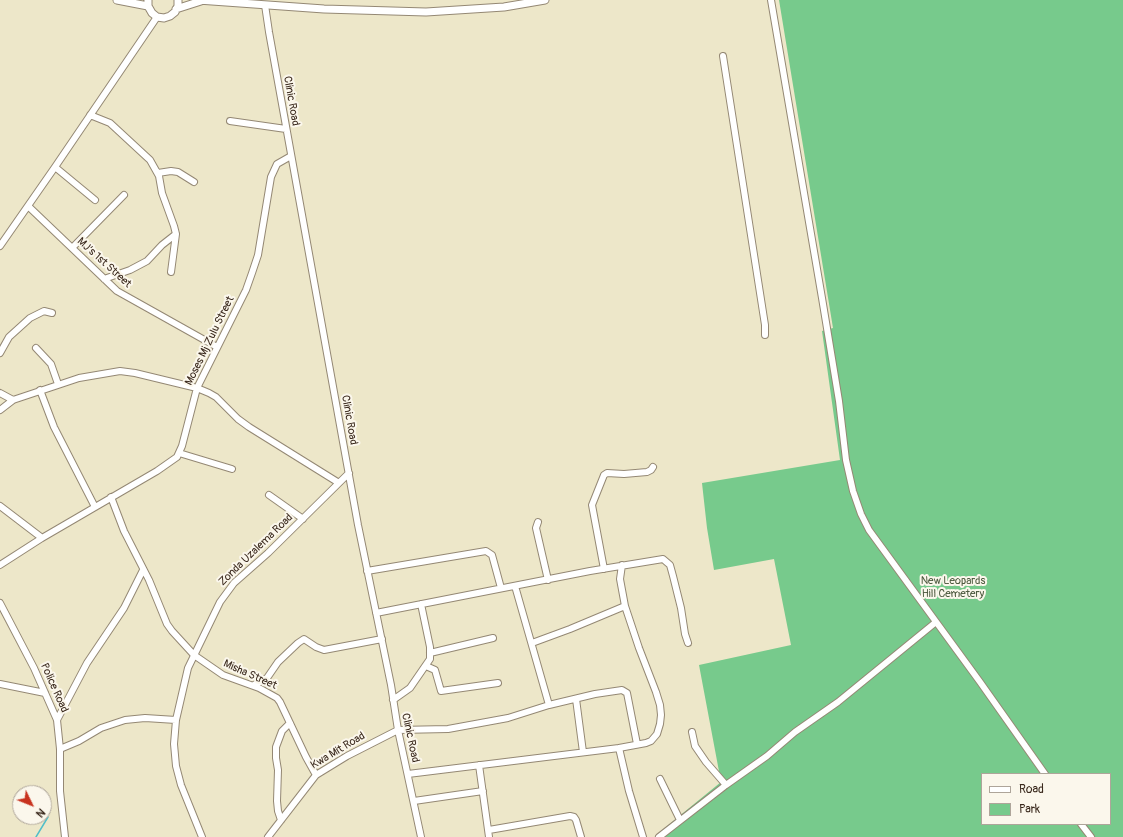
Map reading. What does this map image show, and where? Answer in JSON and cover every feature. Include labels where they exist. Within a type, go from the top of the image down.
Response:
[{"type":"main road","points":[[117,0],[148,3],[152,13],[157,17],[167,17],[173,14],[178,0]]},
{"type":"main road","points":[[176,9],[200,0],[324,9],[426,12],[504,7],[545,0]]},
{"type":"street","points":[[770,0],[822,298],[839,402],[846,460],[853,491],[861,514],[869,530],[1044,773]]},
{"type":"street","name":"Clinic Road","points":[[265,5],[286,129],[367,571],[382,639],[398,730],[421,837]]},
{"type":"street","points":[[0,246],[157,17]]},
{"type":"street","points":[[723,56],[764,317],[765,335]]},
{"type":"street","points":[[90,116],[110,123],[150,160],[158,173],[162,193],[176,234],[170,272]]},
{"type":"street","points":[[230,121],[286,129]]},
{"type":"street","name":"Moses Mj Zulu Street","points":[[179,453],[197,388],[246,290],[258,256],[271,177],[277,164],[291,156]]},
{"type":"street","points":[[55,167],[95,200]]},
{"type":"street","points":[[158,173],[171,171],[178,172],[194,182]]},
{"type":"street","points":[[72,248],[124,195]]},
{"type":"street","name":"MJ’s 1st Street","points":[[28,206],[118,291],[217,347]]},
{"type":"street","points":[[104,279],[130,270],[147,261],[162,245],[176,234]]},
{"type":"street","points":[[0,353],[9,338],[30,318],[44,311],[52,314]]},
{"type":"street","points":[[36,348],[51,364],[58,384]]},
{"type":"street","points":[[0,410],[13,400],[79,378],[120,372],[135,373],[209,392],[238,419],[249,427],[339,483]]},
{"type":"street","points":[[40,390],[54,427],[95,507]]},
{"type":"street","points":[[0,393],[13,400]]},
{"type":"street","points":[[0,565],[42,538],[171,462],[179,453],[232,469]]},
{"type":"street","points":[[604,569],[592,505],[604,475],[608,473],[624,474],[647,472],[653,467]]},
{"type":"street","name":"Zonda Uzalema Road","points":[[202,837],[185,796],[176,766],[174,744],[176,720],[188,668],[226,593],[234,583],[268,553],[349,474]]},
{"type":"street","points":[[269,495],[302,519]]},
{"type":"street","name":"Misha Street","points":[[111,498],[124,531],[160,606],[167,624],[181,642],[194,655],[223,676],[254,686],[272,694],[277,698],[316,775]]},
{"type":"street","points":[[0,506],[42,538]]},
{"type":"street","points":[[538,522],[536,528],[548,580]]},
{"type":"street","points":[[367,571],[486,551],[492,555],[501,588]]},
{"type":"street","points":[[376,613],[622,565],[663,559],[667,561],[673,576],[688,643]]},
{"type":"street","points":[[408,774],[619,748],[651,741],[657,734],[661,715],[656,692],[625,606],[620,579],[622,565]]},
{"type":"street","points":[[58,720],[87,663],[124,608],[143,570]]},
{"type":"street","points":[[515,586],[549,705]]},
{"type":"street","name":"Police Road","points":[[0,603],[21,642],[58,720],[60,791],[65,837]]},
{"type":"street","points":[[393,700],[410,688],[430,659],[422,604]]},
{"type":"street","points":[[532,642],[570,629],[625,606]]},
{"type":"street","points":[[659,837],[726,785],[758,763],[795,732],[838,702],[936,622]]},
{"type":"street","points":[[430,652],[493,638]]},
{"type":"street","points":[[254,686],[267,678],[278,662],[304,639],[316,647],[324,650],[382,639]]},
{"type":"street","points":[[426,666],[436,670],[441,691],[498,683]]},
{"type":"street","points":[[0,684],[45,693]]},
{"type":"street","points":[[398,730],[448,729],[508,718],[549,705],[576,699],[609,692],[624,691],[627,693],[637,744]]},
{"type":"street","points":[[576,699],[582,752]]},
{"type":"street","points":[[60,749],[79,741],[101,728],[125,720],[145,718],[176,720]]},
{"type":"street","points":[[281,820],[277,800],[278,770],[276,747],[282,731],[290,723]]},
{"type":"street","name":"Kwa Mit Road","points":[[268,837],[316,775],[347,756],[398,730]]},
{"type":"street","points":[[692,732],[695,746],[699,753],[710,768],[726,785]]},
{"type":"street","points":[[619,748],[629,792],[643,837]]},
{"type":"street","points":[[479,765],[490,837]]},
{"type":"street","points":[[660,779],[680,820]]},
{"type":"street","points":[[414,801],[483,791]]},
{"type":"street","points":[[489,830],[570,816],[574,817],[576,820],[581,837]]},
{"type":"street","points":[[1082,825],[1091,837]]},
{"type":"green space","name":"New Leopards Hill Cemetery","points":[[779,0],[1123,0],[1123,837],[666,837],[661,831],[721,782],[699,665],[791,645],[774,559],[714,570],[702,483],[840,460],[822,331],[833,328]]},
{"type":"waterway","points":[[36,837],[43,825]]}]
